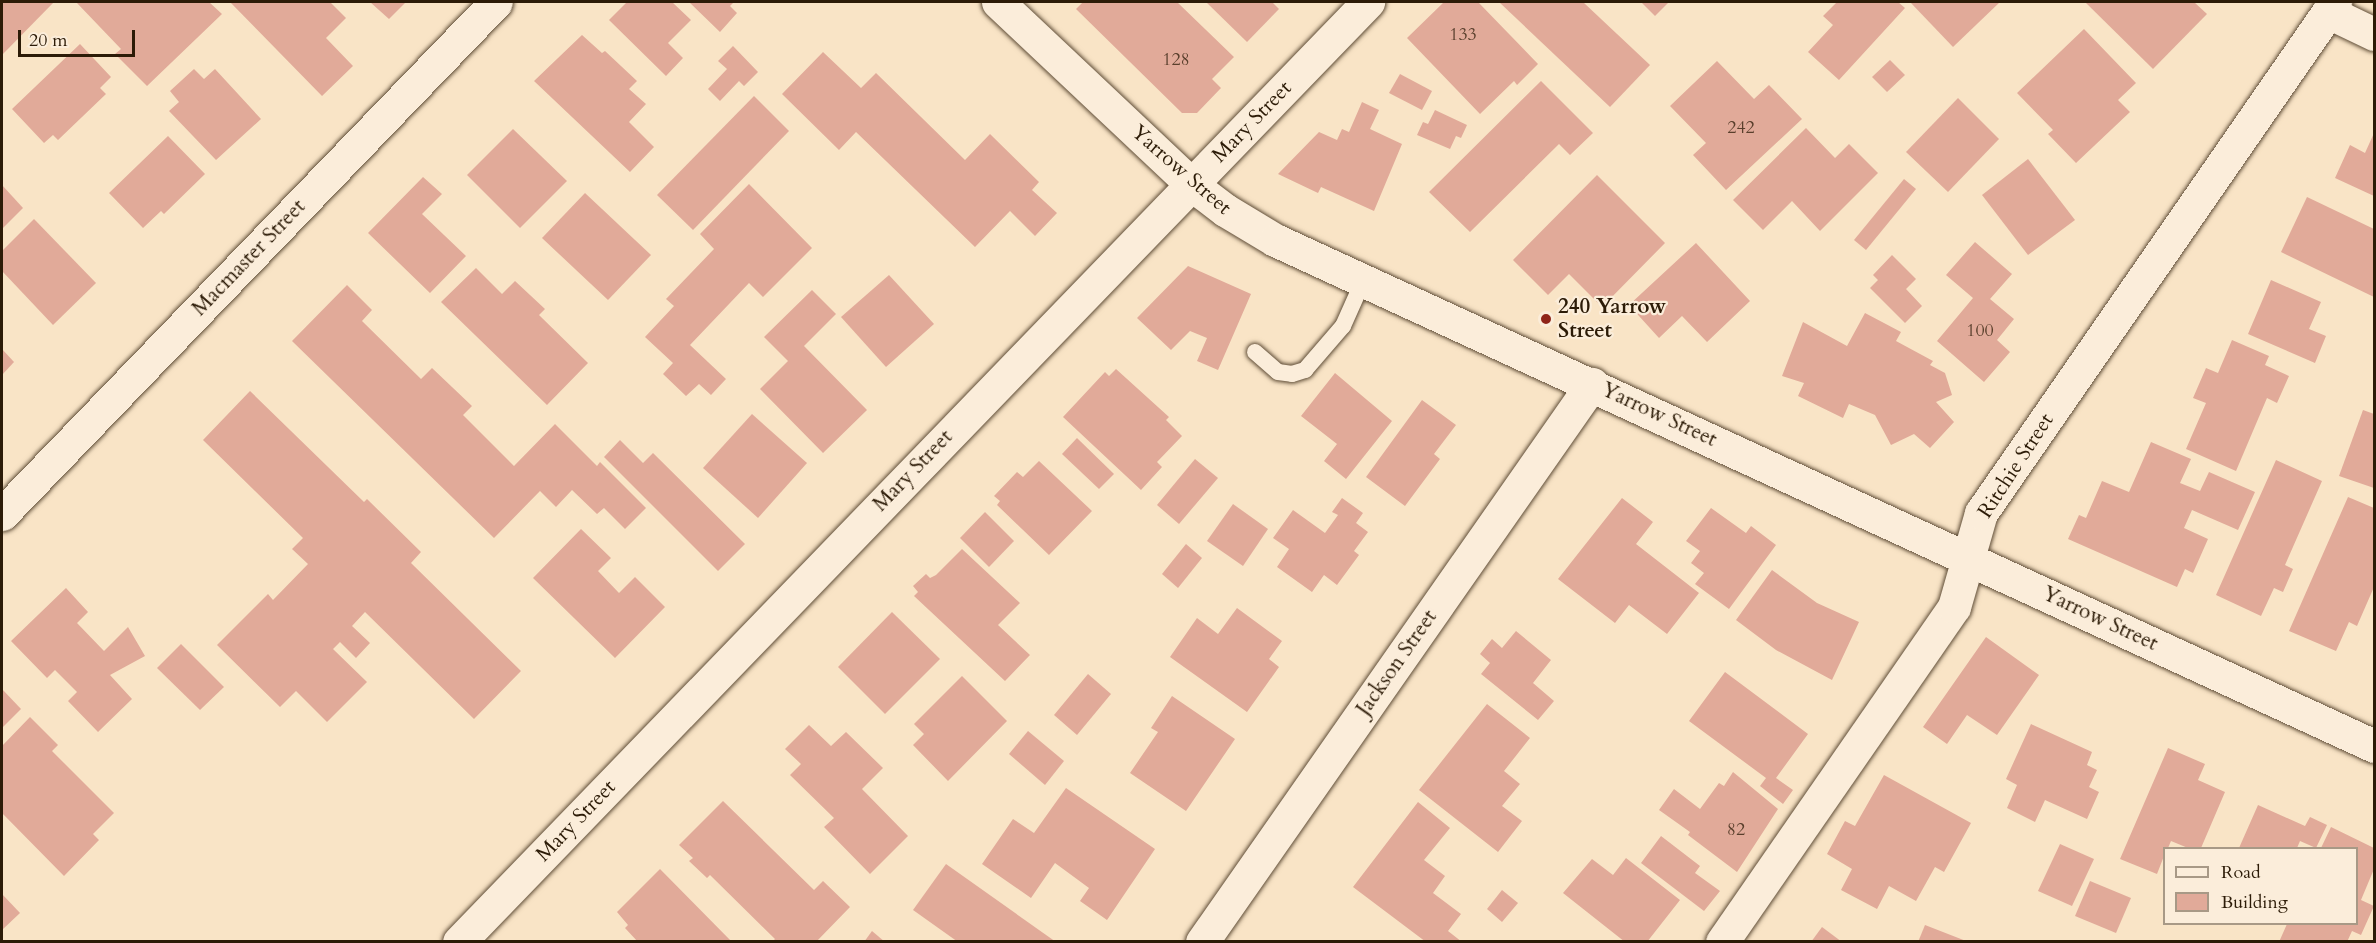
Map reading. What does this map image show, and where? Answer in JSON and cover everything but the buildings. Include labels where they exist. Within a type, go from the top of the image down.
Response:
[{"type":"street","name":"Macmaster Street","points":[[2,514],[496,2]]},
{"type":"street","name":"Yarrow Street","points":[[998,2],[1192,185],[1266,235],[2374,746]]},
{"type":"street","name":"Mary Street","points":[[459,942],[1368,2]]},
{"type":"street","points":[[2332,7],[2374,34]]},
{"type":"street","name":"Ritchie Street","points":[[1722,942],[1954,607],[1981,513],[2332,7]]},
{"type":"street","name":"Jackson Street","points":[[1202,942],[1592,384]]},
{"type":"lane","points":[[1255,352],[1278,372],[1292,374],[1305,370],[1343,326],[1363,281]]},
{"type":"place","name":"240 Yarrow Street","points":[[1546,319]]}]
